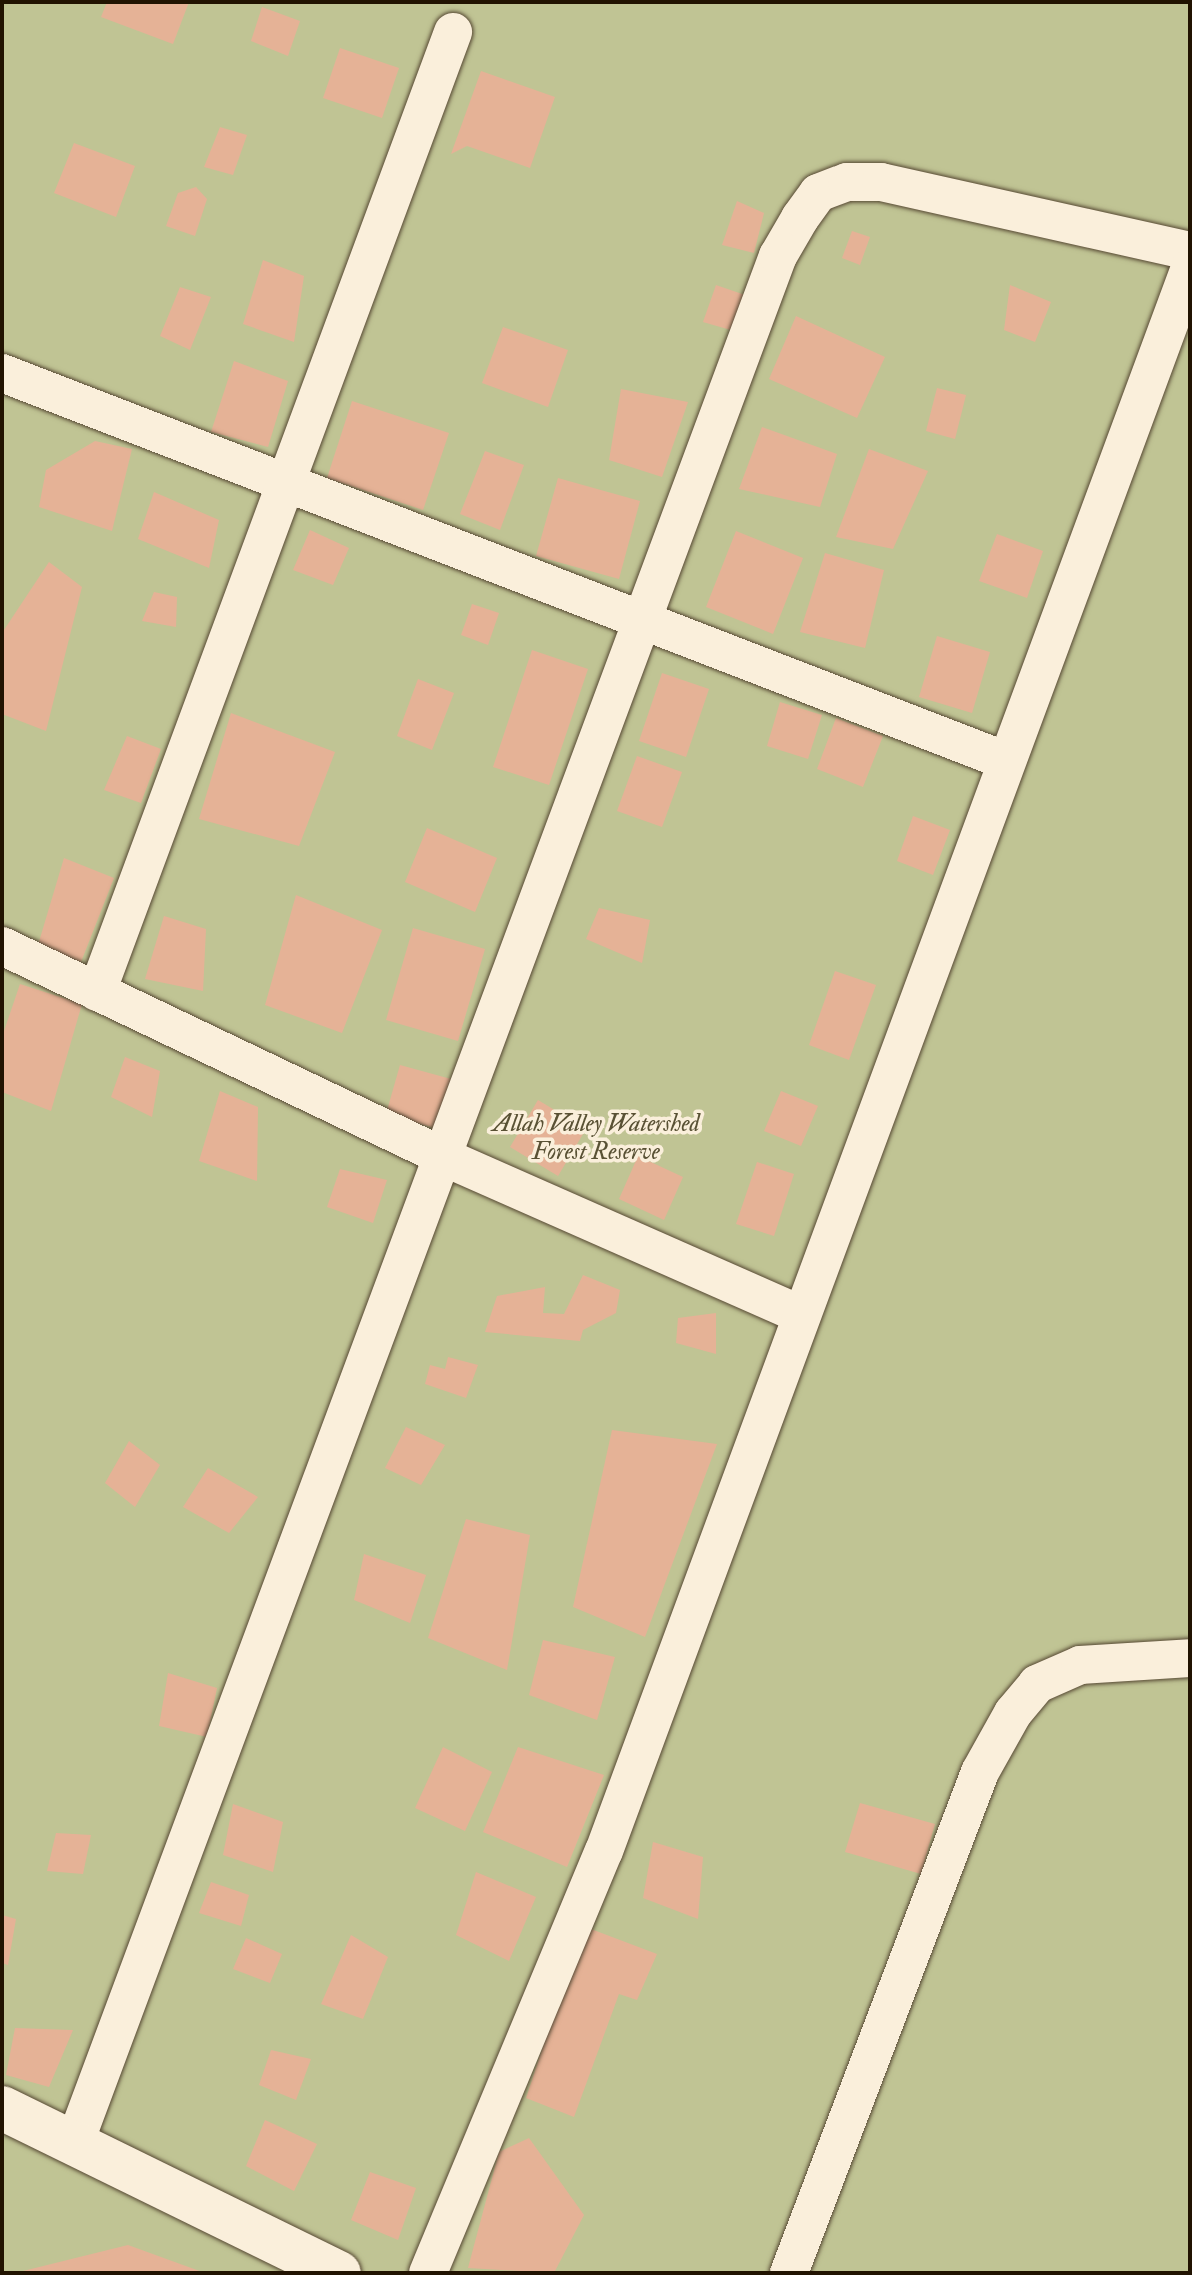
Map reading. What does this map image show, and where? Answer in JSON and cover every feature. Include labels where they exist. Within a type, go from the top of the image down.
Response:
[{"type":"main road","points":[[2,2108],[339,2273]]},
{"type":"street","points":[[97,992],[453,32]]},
{"type":"street","points":[[75,2142],[647,622],[778,256],[818,193],[847,182],[881,182],[1190,251]]},
{"type":"street","points":[[428,2273],[604,1851],[798,1313],[1190,268]]},
{"type":"street","points":[[2,373],[285,486],[1004,760]]},
{"type":"street","points":[[2,946],[446,1158],[798,1313]]},
{"type":"street","points":[[789,2273],[980,1772],[1013,1713],[1037,1684],[1080,1665],[1190,1658]]},
{"type":"green space","name":"Allah Valley Watershed Forest Reserve","points":[[2,2],[1190,2],[1190,2273],[2,2273]]},
{"type":"building","points":[[107,2],[189,2],[173,44],[101,17]]},
{"type":"building","points":[[262,7],[300,21],[288,56],[251,41]]},
{"type":"building","points":[[340,48],[399,68],[382,118],[323,98]]},
{"type":"building","points":[[481,71],[555,97],[530,168],[467,146],[451,154]]},
{"type":"building","points":[[220,127],[247,135],[233,175],[204,167]]},
{"type":"building","points":[[74,143],[135,166],[116,217],[54,193]]},
{"type":"building","points":[[196,187],[207,199],[195,236],[166,226],[178,193]]},
{"type":"building","points":[[737,201],[764,213],[754,253],[722,245]]},
{"type":"building","points":[[852,231],[870,237],[860,265],[842,258]]},
{"type":"building","points":[[263,260],[304,276],[294,342],[243,324]]},
{"type":"building","points":[[716,285],[745,295],[734,331],[703,322]]},
{"type":"building","points":[[1010,285],[1051,302],[1035,342],[1004,330]]},
{"type":"building","points":[[180,287],[211,297],[190,350],[160,336]]},
{"type":"building","points":[[796,316],[885,357],[857,418],[769,379]]},
{"type":"building","points":[[503,327],[568,350],[548,407],[482,383]]},
{"type":"building","points":[[234,361],[288,381],[268,447],[211,432]]},
{"type":"building","points":[[937,388],[966,395],[955,439],[926,431]]},
{"type":"building","points":[[621,389],[688,402],[662,477],[609,460]]},
{"type":"building","points":[[352,401],[449,433],[423,510],[327,478]]},
{"type":"building","points":[[762,427],[837,454],[820,507],[739,489]]},
{"type":"building","points":[[95,441],[132,449],[112,531],[39,507],[46,470]]},
{"type":"building","points":[[869,449],[928,471],[893,549],[836,537]]},
{"type":"building","points":[[485,451],[524,465],[500,530],[460,514]]},
{"type":"building","points":[[558,478],[640,501],[619,579],[536,556]]},
{"type":"building","points":[[154,492],[219,520],[209,568],[138,539]]},
{"type":"building","points":[[310,530],[349,548],[333,585],[293,570]]},
{"type":"building","points":[[736,531],[803,558],[773,634],[706,607]]},
{"type":"building","points":[[997,534],[1043,551],[1027,598],[979,581]]},
{"type":"building","points":[[825,553],[884,570],[865,648],[800,632]]},
{"type":"building","points":[[49,562],[82,587],[46,731],[2,714],[2,633]]},
{"type":"building","points":[[154,592],[177,597],[176,627],[142,621]]},
{"type":"building","points":[[472,604],[499,613],[488,645],[461,635]]},
{"type":"building","points":[[937,636],[990,652],[972,713],[919,697]]},
{"type":"building","points":[[532,650],[588,669],[549,785],[493,767]]},
{"type":"building","points":[[662,673],[709,689],[686,757],[639,741]]},
{"type":"building","points":[[418,679],[454,693],[432,750],[397,736]]},
{"type":"building","points":[[780,702],[822,715],[808,759],[767,746]]},
{"type":"building","points":[[231,713],[335,752],[299,846],[199,819]]},
{"type":"building","points":[[836,718],[883,736],[863,787],[817,769]]},
{"type":"building","points":[[127,736],[161,749],[141,803],[104,790]]},
{"type":"building","points":[[637,756],[682,772],[662,827],[617,811]]},
{"type":"building","points":[[913,816],[950,830],[933,875],[897,861]]},
{"type":"building","points":[[427,828],[497,858],[475,912],[405,882]]},
{"type":"building","points":[[64,858],[114,878],[81,962],[38,945]]},
{"type":"building","points":[[296,895],[382,930],[342,1033],[265,1005]]},
{"type":"building","points":[[599,908],[650,920],[642,963],[586,939]]},
{"type":"building","points":[[164,916],[206,929],[203,991],[145,979]]},
{"type":"building","points":[[413,928],[485,949],[458,1041],[386,1020]]},
{"type":"building","points":[[835,971],[876,985],[849,1060],[809,1045]]},
{"type":"building","points":[[20,984],[82,1004],[51,1111],[2,1092],[2,1037]]},
{"type":"building","points":[[125,1057],[160,1071],[152,1117],[111,1097]]},
{"type":"building","points":[[400,1065],[451,1079],[438,1129],[386,1114]]},
{"type":"building","points":[[220,1091],[258,1107],[257,1181],[199,1161]]},
{"type":"building","points":[[781,1091],[818,1106],[801,1146],[764,1131]]},
{"type":"building","points":[[538,1100],[586,1129],[558,1176],[510,1147]]},
{"type":"building","points":[[638,1156],[683,1177],[664,1220],[619,1199]]},
{"type":"building","points":[[757,1162],[794,1174],[774,1236],[736,1224]]},
{"type":"building","points":[[340,1169],[387,1180],[373,1223],[327,1207]]},
{"type":"building","points":[[583,1275],[620,1290],[616,1313],[583,1330],[580,1341],[485,1332],[497,1296],[545,1287],[543,1313],[564,1314]]},
{"type":"building","points":[[716,1313],[716,1354],[676,1343],[678,1318]]},
{"type":"building","points":[[448,1357],[478,1365],[466,1398],[425,1384],[430,1365],[445,1369]]},
{"type":"building","points":[[406,1427],[445,1445],[421,1485],[385,1468]]},
{"type":"building","points":[[612,1430],[717,1444],[645,1637],[573,1607]]},
{"type":"building","points":[[129,1441],[160,1465],[135,1507],[105,1483]]},
{"type":"building","points":[[208,1468],[258,1497],[229,1533],[183,1507]]},
{"type":"building","points":[[466,1519],[530,1535],[507,1670],[428,1638]]},
{"type":"building","points":[[364,1554],[426,1575],[410,1623],[354,1600]]},
{"type":"building","points":[[543,1640],[615,1657],[597,1720],[529,1695]]},
{"type":"building","points":[[168,1673],[217,1688],[207,1737],[159,1726]]},
{"type":"building","points":[[443,1747],[492,1772],[465,1831],[415,1808]]},
{"type":"building","points":[[518,1747],[604,1775],[567,1867],[483,1832]]},
{"type":"building","points":[[860,1803],[935,1824],[921,1874],[845,1852]]},
{"type":"building","points":[[233,1804],[283,1822],[273,1872],[223,1855]]},
{"type":"building","points":[[56,1833],[91,1835],[83,1874],[47,1871]]},
{"type":"building","points":[[653,1842],[703,1857],[698,1919],[643,1898]]},
{"type":"building","points":[[476,1872],[536,1897],[509,1961],[456,1935]]},
{"type":"building","points":[[211,1882],[249,1895],[241,1926],[199,1913]]},
{"type":"building","points":[[2,1915],[16,1919],[8,1965],[2,1963]]},
{"type":"building","points":[[583,1926],[657,1954],[637,2000],[619,1994],[574,2117],[526,2098]]},
{"type":"building","points":[[351,1935],[388,1957],[363,2019],[321,2004]]},
{"type":"building","points":[[246,1938],[282,1954],[270,1983],[233,1969]]},
{"type":"building","points":[[15,2028],[73,2030],[49,2087],[6,2075]]},
{"type":"building","points":[[271,2050],[311,2059],[296,2100],[259,2085]]},
{"type":"building","points":[[265,2120],[317,2144],[294,2191],[246,2166]]},
{"type":"building","points":[[529,2138],[584,2215],[554,2273],[468,2268],[499,2152]]},
{"type":"building","points":[[370,2172],[416,2188],[398,2240],[351,2220]]},
{"type":"building","points":[[128,2245],[205,2273],[19,2273],[19,2272]]}]
